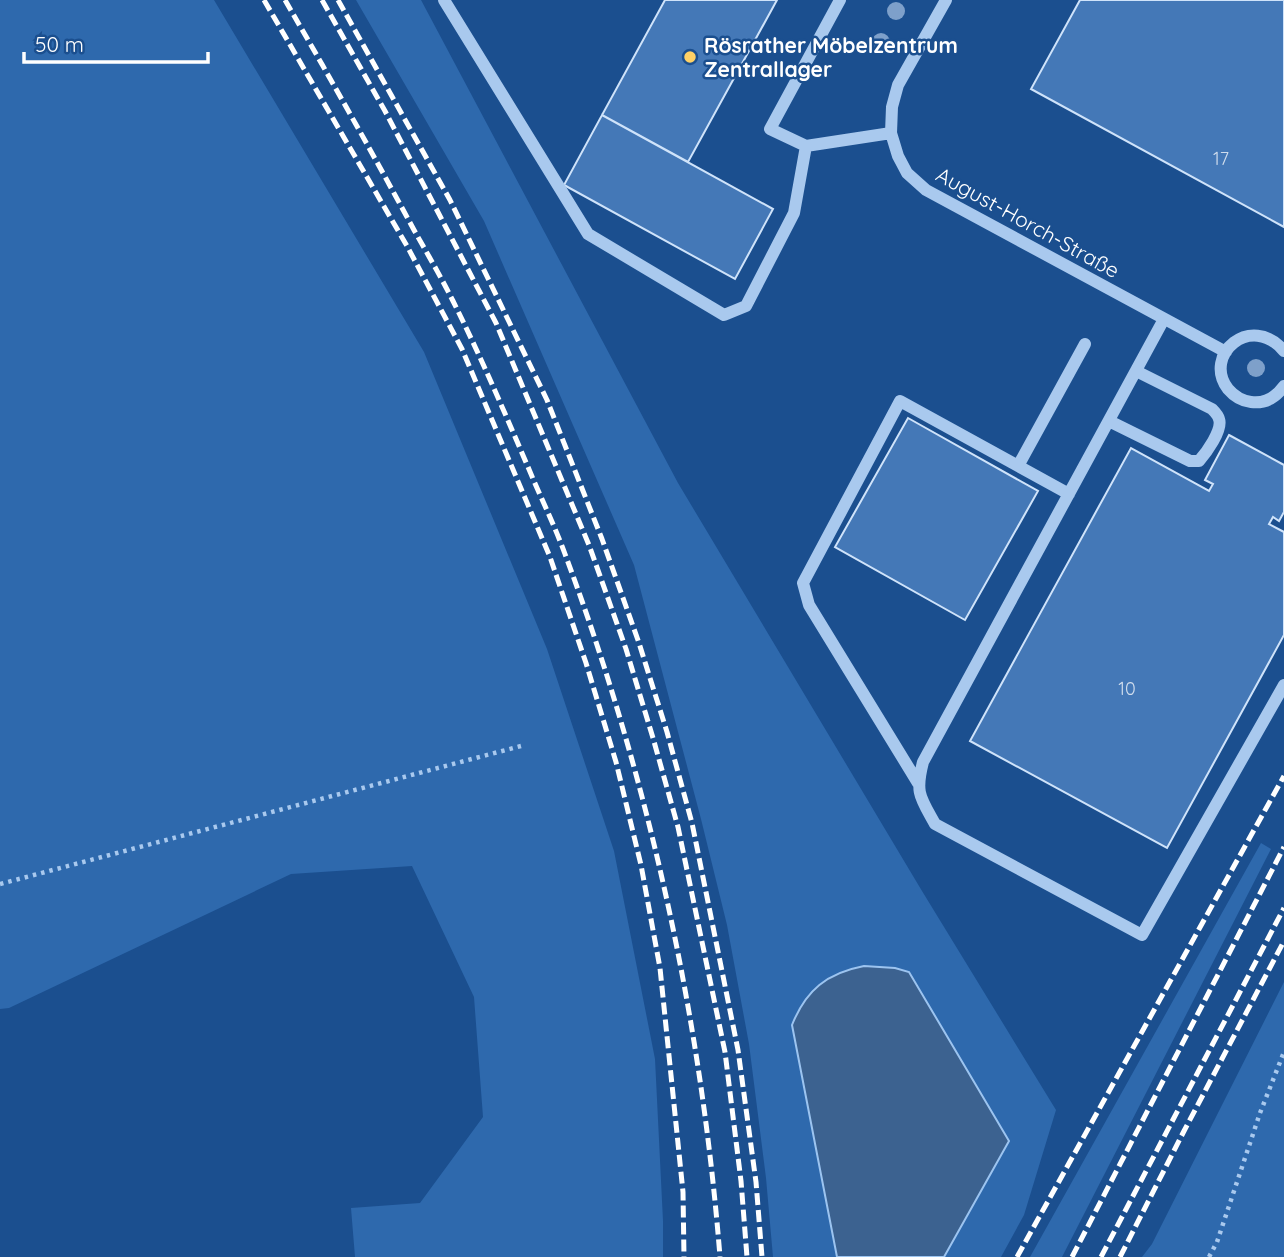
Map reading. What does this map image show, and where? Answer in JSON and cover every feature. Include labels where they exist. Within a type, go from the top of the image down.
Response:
[{"type":"street","points":[[444,0],[588,234],[724,315],[746,306],[794,213],[806,146]]},
{"type":"street","points":[[840,0],[770,129],[806,146],[891,133]]},
{"type":"street","name":"August-Horch-Straße","points":[[946,0],[898,85],[892,107],[891,133],[907,173],[926,190],[1226,352]]},
{"type":"street","points":[[918,783],[923,762],[1164,319]]},
{"type":"street","points":[[1284,351],[1266,336],[1254,335],[1233,343],[1222,362],[1224,383],[1239,399],[1260,402],[1270,399],[1284,386]]},
{"type":"street","points":[[1018,466],[1085,344]]},
{"type":"street","points":[[1109,421],[1189,461],[1199,461],[1208,451],[1221,422],[1218,415],[1212,409],[1136,371]]},
{"type":"street","points":[[1069,494],[900,401],[803,583],[809,605],[918,783],[922,802],[935,824],[1142,935],[1284,685]]},
{"type":"path","points":[[0,884],[522,746]]},
{"type":"path","points":[[1209,1257],[1217,1242],[1260,1112],[1284,1052]]},
{"type":"shaded area","points":[[0,0],[214,0],[424,352],[547,649],[614,851],[655,1059],[663,1257],[355,1257],[351,1208],[420,1203],[483,1117],[474,997],[412,866],[291,874],[9,1008],[0,1009]]},
{"type":"shaded area","points":[[356,0],[421,0],[678,483],[1056,1110],[1024,1215],[1001,1257],[773,1257],[749,1044],[727,925],[634,565],[484,221]]},
{"type":"shaded area","points":[[1261,843],[1271,849],[1062,1257],[1030,1257]]},
{"type":"shaded area","points":[[864,966],[895,968],[909,972],[1009,1141],[944,1257],[837,1257],[792,1025],[804,1002],[819,985],[839,973]]},
{"type":"shaded area","points":[[1284,982],[1284,1257],[1142,1257],[1152,1244]]},
{"type":"building","name":"Rösrather Möbelzentrum Zentrallager","points":[[665,0],[777,0],[688,162],[602,115]]},
{"type":"building","points":[[1080,0],[1284,0],[1284,227],[1031,89]]},
{"type":"building","points":[[602,115],[773,209],[735,279],[564,185]]},
{"type":"building","points":[[908,418],[1038,491],[965,620],[835,547]]},
{"type":"building","points":[[1229,435],[1284,465],[1284,512],[1279,521],[1273,517],[1269,524],[1284,532],[1284,635],[1167,848],[970,741],[1131,448],[1209,491],[1213,484],[1205,480]]},
{"type":"railway","points":[[264,0],[407,246],[462,349],[550,557],[586,663],[616,762],[641,865],[660,968],[683,1192],[684,1257]]},
{"type":"railway","points":[[285,0],[463,321],[556,532],[595,639],[646,812],[685,988],[700,1078],[720,1257]]},
{"type":"railway","points":[[322,0],[385,111],[496,323],[589,545],[626,649],[678,827],[725,1052],[741,1181],[747,1257]]},
{"type":"railway","points":[[338,0],[450,200],[547,400],[602,539],[639,643],[692,823],[738,1050],[756,1182],[762,1257]]},
{"type":"railway","points":[[1017,1257],[1284,776]]},
{"type":"railway","points":[[1072,1257],[1284,847]]},
{"type":"railway","points":[[1101,1257],[1284,908]]},
{"type":"railway","points":[[1120,1257],[1284,941]]},
{"type":"place","name":"Rösrather Möbelzentrum Zentrallager","points":[[690,57]]}]
